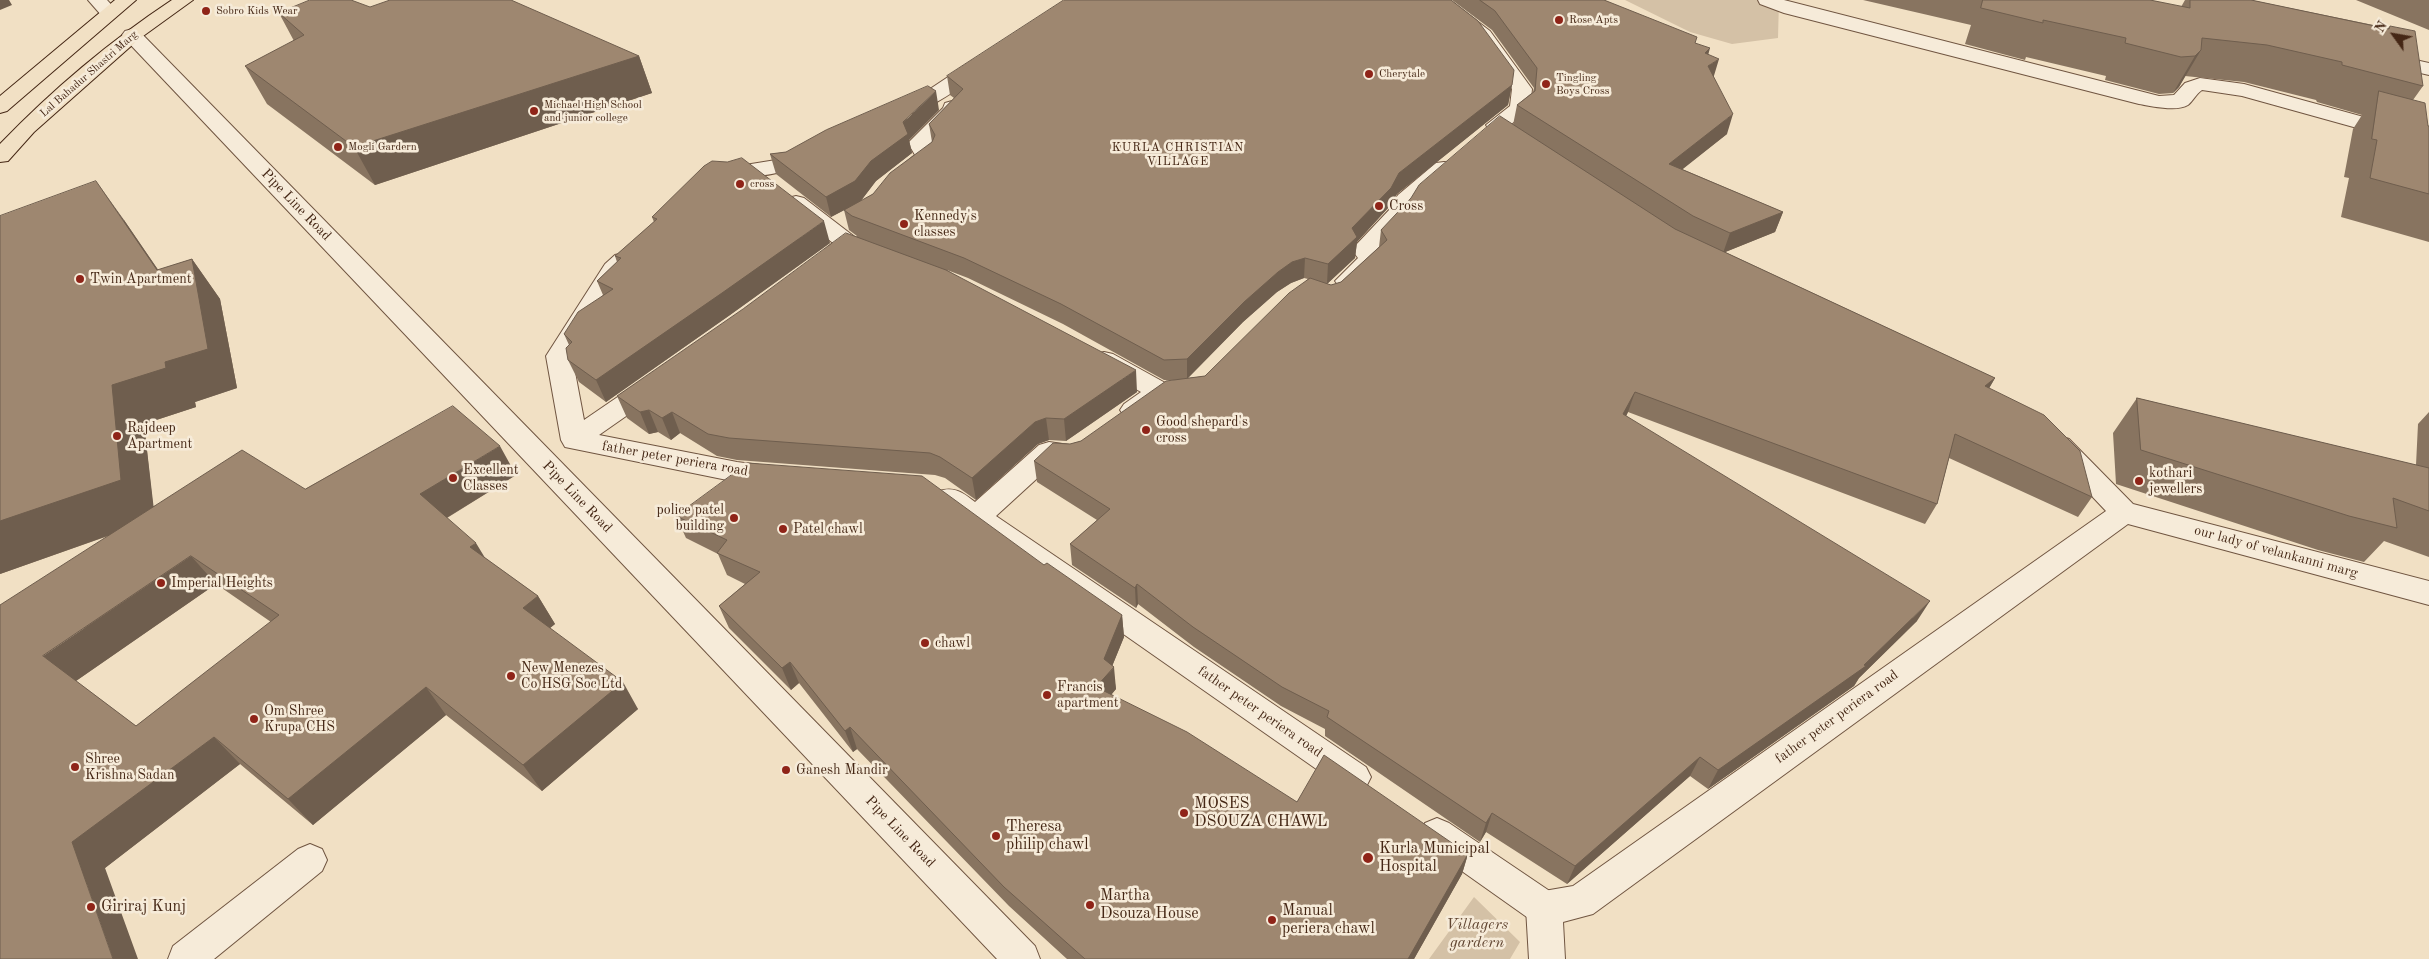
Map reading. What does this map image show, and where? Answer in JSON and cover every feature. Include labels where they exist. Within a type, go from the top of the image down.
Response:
[{"type":"main road","points":[[0,107],[103,6],[127,0]]},
{"type":"main road","name":"Lal Bahadur Shastri Marg","points":[[0,156],[27,128],[132,35],[184,0]]},
{"type":"street","points":[[1437,0],[1483,34],[1522,89],[1520,109],[1489,131],[1537,152]]},
{"type":"street","points":[[1767,0],[1791,9],[2139,98],[2159,102],[2180,101],[2192,87],[2200,84],[2244,90],[2429,142]]},
{"type":"street","name":"Pipe Line Road","points":[[132,35],[1022,959]]},
{"type":"street","points":[[886,118],[934,95],[998,53]]},
{"type":"street","points":[[2362,54],[2429,69]]},
{"type":"street","points":[[885,187],[926,156],[919,143],[954,109],[934,95]]},
{"type":"street","points":[[724,174],[733,175],[782,165],[823,144]]},
{"type":"street","points":[[1330,296],[1371,259],[1364,250],[1399,212],[1406,200],[1459,155]]},
{"type":"street","points":[[753,170],[849,241]]},
{"type":"street","points":[[810,272],[849,241],[853,216]]},
{"type":"street","points":[[574,440],[559,356],[613,269],[641,241]]},
{"type":"street","points":[[1086,350],[1169,391],[1112,425]]},
{"type":"street","name":"father peter periera road","points":[[574,440],[677,368]]},
{"type":"street","points":[[2044,430],[2124,512]]},
{"type":"street","name":"father peter periera road","points":[[574,440],[737,472],[796,476]]},
{"type":"street","points":[[977,517],[1049,452],[1072,453],[1088,442]]},
{"type":"street","name":"father peter periera road","points":[[924,486],[934,487],[1371,789]]},
{"type":"street","name":"father peter periera road","points":[[1544,908],[1580,902],[2124,512]]},
{"type":"street","name":"our lady of velankanni marg","points":[[2124,512],[2429,593]]},
{"type":"street","points":[[1412,817],[1544,908],[1546,959]]},
{"type":"street","points":[[186,959],[310,860]]},
{"type":"green space","points":[[1625,0],[1779,0],[1778,38],[1732,44],[1690,32]]},
{"type":"green space","name":"Villagers gardern","points":[[1474,897],[1520,942],[1510,959],[1429,959]]},
{"type":"building","points":[[310,0],[351,0],[370,7],[390,0],[511,0],[639,56],[354,147],[245,66],[304,35],[279,13]]},
{"type":"building","points":[[1064,0],[1451,0],[1478,21],[1514,70],[1512,85],[1399,173],[1391,188],[1352,228],[1357,237],[1328,264],[1305,258],[1292,262],[1244,302],[1187,359],[1164,360],[1061,304],[964,258],[852,216],[844,210],[873,194],[890,173],[932,142],[935,135],[929,124],[963,89],[947,76]]},
{"type":"building","points":[[1480,0],[1604,0],[1697,37],[1695,43],[1710,48],[1705,53],[1719,59],[1708,66],[1733,114],[1669,164],[1783,212],[1730,233],[1693,216],[1517,105],[1535,91],[1537,68],[1495,11]]},
{"type":"building","points":[[1983,0],[2150,0],[2190,8],[2190,0],[2251,0],[2389,29],[2390,26],[2415,31],[2423,86],[2342,65],[2342,62],[2267,45],[2202,38],[2201,50],[2195,56],[2181,57],[2125,43],[2126,38],[2043,20],[2043,23],[1981,8]]},
{"type":"building","points":[[928,86],[936,91],[903,122],[908,134],[871,161],[855,181],[826,197],[770,154],[786,152],[826,130]]},
{"type":"building","points":[[2379,91],[2425,103],[2429,126],[2429,194],[2370,178],[2377,140],[2372,139]]},
{"type":"building","points":[[1500,116],[1675,229],[1995,378],[1985,386],[2044,415],[2080,451],[2092,497],[1955,434],[1937,504],[1635,392],[1623,414],[1930,601],[1864,665],[1866,666],[1718,770],[1700,757],[1575,866],[1492,813],[1486,823],[1327,717],[1329,711],[1282,687],[1193,627],[1137,584],[1135,588],[1070,544],[1110,509],[1034,461],[1053,443],[1070,444],[1081,441],[1166,381],[1205,376],[1289,293],[1310,278],[1331,285],[1341,282],[1387,240],[1381,230],[1411,198],[1419,185]]},
{"type":"building","points":[[742,158],[824,221],[596,380],[568,360],[566,348],[572,342],[564,334],[578,312],[613,289],[597,281],[621,258],[615,256],[657,219],[652,217],[704,166],[712,161],[727,162]]},
{"type":"building","points":[[96,181],[157,270],[192,259],[208,349],[165,362],[166,368],[112,385],[121,480],[0,521],[0,216]]},
{"type":"building","points":[[846,233],[946,270],[1136,370],[1064,419],[1046,418],[1035,422],[972,478],[940,457],[930,453],[729,438],[708,434],[672,412],[662,418],[649,410],[640,412],[617,396],[743,309]]},
{"type":"building","points":[[2137,398],[2429,468],[2429,511],[2393,498],[2397,528],[2349,516],[2141,450]]},
{"type":"building","points":[[453,406],[500,446],[420,494],[476,543],[470,547],[538,596],[523,608],[623,682],[523,765],[426,687],[288,799],[214,737],[72,842],[113,959],[0,959],[0,605],[242,450],[305,489]],"holes":[[[191,556],[279,615],[136,726],[43,656]]]},
{"type":"building","points":[[748,463],[922,476],[1044,565],[1047,563],[1122,615],[1104,659],[1114,667],[1096,687],[1187,732],[1297,802],[1324,755],[1468,854],[1408,959],[1085,959],[1004,887],[850,727],[845,731],[790,662],[782,668],[719,606],[760,572],[717,553],[727,540],[676,516]]},
{"type":"place","name":"Sobro Kids Wear","points":[[206,11]]},
{"type":"place","name":"Rose Apts","points":[[1559,20]]},
{"type":"place","name":"Cherytale","points":[[1369,74]]},
{"type":"place","name":"Tingling Boys Cross","points":[[1546,84]]},
{"type":"place","name":"Michael High School and junior college","points":[[534,111]]},
{"type":"place","name":"Mogli Gardern","points":[[338,147]]},
{"type":"place","name":"cross","points":[[740,184]]},
{"type":"place","name":"Cross","points":[[1379,206]]},
{"type":"place","name":"Kennedy's classes","points":[[904,224]]},
{"type":"place","name":"Twin Apartment","points":[[80,279]]},
{"type":"place","name":"Good shepard's cross","points":[[1146,430]]},
{"type":"place","name":"Rajdeep Apartment","points":[[117,436]]},
{"type":"place","name":"Excellent Classes","points":[[453,478]]},
{"type":"place","name":"kothari jewellers","points":[[2139,481]]},
{"type":"place","name":"police patel building","points":[[734,518]]},
{"type":"place","name":"Patel chawl","points":[[783,529]]},
{"type":"place","name":"Imperial Heights","points":[[161,583]]},
{"type":"place","name":"chawl","points":[[925,643]]},
{"type":"place","name":"New Menezes Co HSG Soc Ltd","points":[[511,676]]},
{"type":"place","name":"Francis apartment","points":[[1047,695]]},
{"type":"place","name":"Om Shree Krupa CHS","points":[[254,719]]},
{"type":"place","name":"Shree Krishna Sadan","points":[[75,767]]},
{"type":"place","name":"Ganesh Mandir","points":[[786,770]]},
{"type":"place","name":"MOSES DSOUZA CHAWL","points":[[1184,813]]},
{"type":"place","name":"Theresa philip chawl","points":[[996,836]]},
{"type":"place","name":"Kurla Municipal Hospital","points":[[1368,858]]},
{"type":"place","name":"Martha Dsouza House","points":[[1090,905]]},
{"type":"place","name":"Giriraj Kunj","points":[[91,907]]},
{"type":"place","name":"Manual periera chawl","points":[[1272,920]]},
{"type":"district","name":"KURLA CHRISTIAN VILLAGE","points":[[1178,155]]}]
